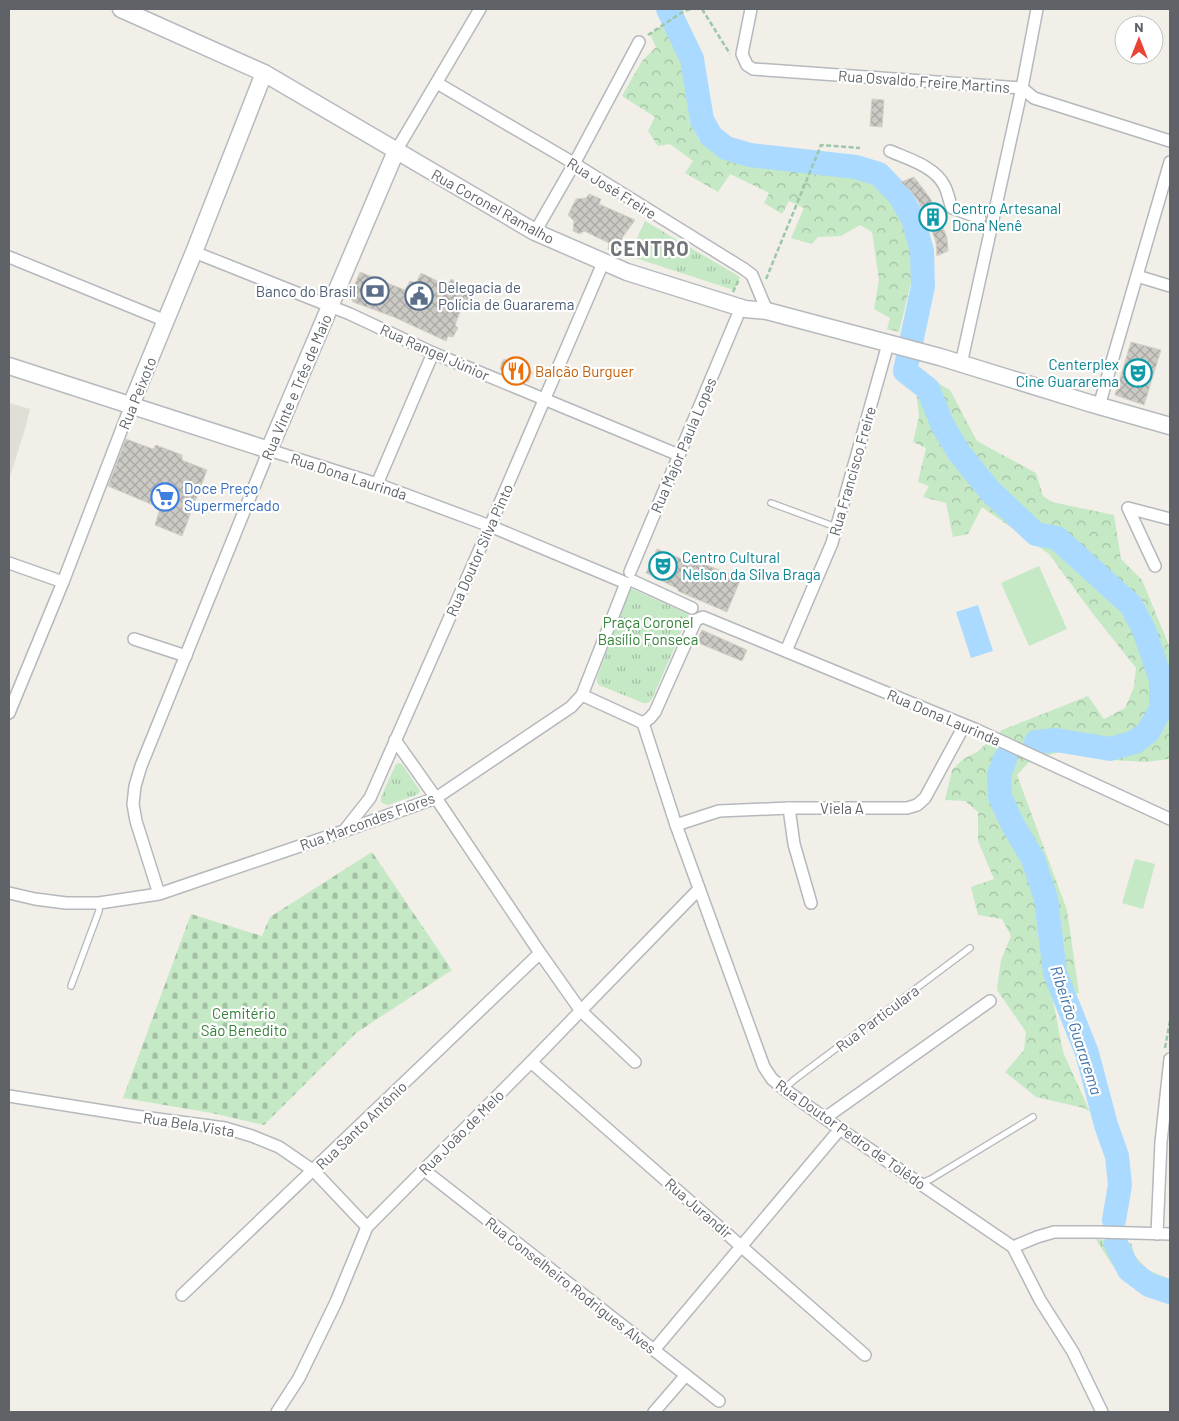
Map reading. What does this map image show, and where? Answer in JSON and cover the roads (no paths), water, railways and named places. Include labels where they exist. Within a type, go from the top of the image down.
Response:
[{"type":"main road","name":"Rua Coronel Ramalho","points":[[121,9],[264,73],[535,232],[603,263],[745,309],[767,311],[926,353],[1170,426]]},
{"type":"main road","name":"Rua Peixoto","points":[[132,405],[264,73]]},
{"type":"main road","name":"Rua Vinte e Três de Maio","points":[[269,450],[396,151]]},
{"type":"main road","name":"Rua Dona Laurinda","points":[[9,366],[269,450]]},
{"type":"street","name":"Rua Vinte e Três de Maio","points":[[396,151],[480,9]]},
{"type":"street","name":"Rua Osvaldo Freire Martins","points":[[751,9],[742,54],[746,65],[753,69],[1022,88],[1034,98],[1170,141]]},
{"type":"street","points":[[961,364],[1022,88],[1037,9]]},
{"type":"street","points":[[535,232],[574,164],[639,42]]},
{"type":"street","name":"Rua José Freire","points":[[437,83],[574,164],[752,275],[767,311]]},
{"type":"street","points":[[890,151],[923,165],[935,174],[944,184],[952,208],[980,218]]},
{"type":"street","points":[[1099,406],[1170,162]]},
{"type":"street","name":"Rua Rangel Júnior","points":[[194,252],[330,306],[433,352],[674,454]]},
{"type":"street","points":[[9,257],[166,321]]},
{"type":"street","name":"Rua Doutor Silva Pinto","points":[[344,831],[370,798],[603,263]]},
{"type":"street","points":[[1137,276],[1170,286]]},
{"type":"street","name":"Rua Major Paula Lopes","points":[[630,578],[737,317]]},
{"type":"street","name":"Rua Francisco Freire","points":[[786,651],[832,543],[893,345]]},
{"type":"street","points":[[377,484],[433,352]]},
{"type":"street","name":"Rua Peixoto","points":[[9,713],[13,692],[63,582],[132,405]]},
{"type":"street","name":"Rua Vinte e Três de Maio","points":[[159,894],[136,821],[133,804],[135,786],[141,766],[269,450]]},
{"type":"street","name":"Rua Dona Laurinda","points":[[269,450],[377,484],[630,578],[692,608]]},
{"type":"street","points":[[1155,566],[1128,508],[1170,519]]},
{"type":"street","points":[[9,563],[63,582]]},
{"type":"street","name":"Rua Marcondes Flores","points":[[9,893],[35,900],[66,903],[99,903],[159,894],[436,798],[571,707],[582,695],[630,578]]},
{"type":"street","name":"Rua Dona Laurinda","points":[[643,723],[655,712],[696,620],[703,617],[977,730],[1170,819]]},
{"type":"street","points":[[134,639],[186,656]]},
{"type":"street","points":[[582,695],[643,723]]},
{"type":"street","name":"Rua Doutor Pedro de Tolêdo","points":[[643,723],[699,890],[764,1067],[772,1079],[784,1089],[1013,1247],[1040,1300],[1072,1352],[1102,1412]]},
{"type":"street","name":"Viela A","points":[[676,824],[719,811],[789,808],[907,808],[918,805],[925,798],[964,726]]},
{"type":"street","points":[[395,740],[580,1011],[635,1062]]},
{"type":"street","points":[[370,798],[373,809],[385,816]]},
{"type":"street","points":[[789,808],[794,844],[811,904]]},
{"type":"street","name":"Rua João de Melo","points":[[277,1412],[299,1378],[336,1302],[367,1227],[699,890]]},
{"type":"street","name":"Rua Santo Antônio","points":[[182,1295],[540,954]]},
{"type":"street","points":[[825,1118],[990,1001]]},
{"type":"street","points":[[1158,1234],[1161,1142],[1170,1059]]},
{"type":"street","name":"Rua Jurandir","points":[[531,1062],[865,1355]]},
{"type":"street","name":"Rua Bela Vista","points":[[9,1096],[225,1128],[252,1136],[278,1147],[314,1171],[367,1227]]},
{"type":"street","points":[[654,1350],[840,1129]]},
{"type":"street","name":"Rua Conselheiro Rodrigues Alves","points":[[424,1170],[719,1401]]},
{"type":"street","points":[[1013,1247],[1054,1232],[1170,1234]]},
{"type":"street","points":[[654,1412],[686,1374]]},
{"type":"lane","points":[[771,503],[836,527]]},
{"type":"lane","points":[[70,986],[99,912],[99,903]]},
{"type":"lane","name":"Rua Particulara","points":[[784,1089],[970,948]]},
{"type":"lane","points":[[920,1184],[1033,1117]]},
{"type":"water","points":[[978,605],[993,651],[971,658],[956,612]]},
{"type":"waterway","name":"Ribeirão Guararema","points":[[668,9],[692,59],[702,120],[711,136],[726,148],[750,155],[856,167],[879,174],[900,196],[913,219],[922,251],[923,286],[905,371],[928,389],[943,426],[960,454],[990,491],[1036,534],[1057,538],[1131,605],[1144,630],[1161,680],[1161,709],[1148,732],[1135,742],[1110,749],[1056,740],[1036,742]]},
{"type":"waterway","name":"Ribeirão Guararema","points":[[1005,759],[999,775],[1000,797],[1013,825],[1033,859],[1046,899],[1055,973],[1087,1053],[1106,1125],[1117,1156],[1120,1185],[1114,1220]]},
{"type":"waterway","name":"Ribeirão Guararema","points":[[1116,1244],[1129,1270],[1149,1285],[1170,1292]]},
{"type":"place","name":"Centro Artesanal Dona Nenê","points":[[933,217]]},
{"type":"place","name":"Banco do Brasil","points":[[375,291]]},
{"type":"place","name":"Delegacia de Polícia de Guararema","points":[[419,296]]},
{"type":"place","name":"Balcão Burguer","points":[[516,371]]},
{"type":"place","name":"Centerplex Cine Guararema","points":[[1138,373]]},
{"type":"place","name":"Doce Preço Supermercado","points":[[165,497]]},
{"type":"place","name":"Centro Cultural Nelson da Silva Braga","points":[[663,566]]},
{"type":"district","name":"CENTRO","points":[[650,248]]},
{"type":"park label","name":"Praça Coronel Basílio Fonseca","points":[[648,630]]},
{"type":"park label","name":"Cemitério São Benedito","points":[[244,1022]]}]
